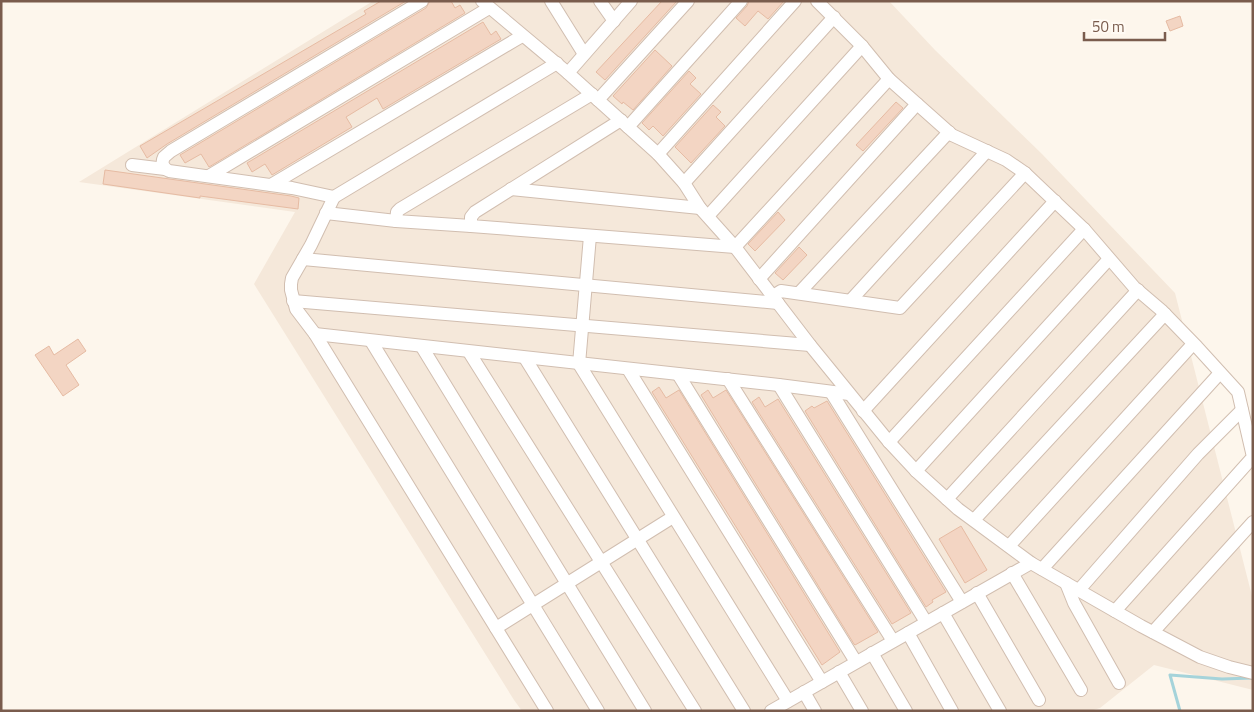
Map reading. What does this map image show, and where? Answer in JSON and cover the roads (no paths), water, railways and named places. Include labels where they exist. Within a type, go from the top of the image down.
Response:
[{"type":"street","points":[[165,169],[162,161],[171,151],[422,1]]},
{"type":"street","points":[[551,1],[584,54]]},
{"type":"street","points":[[600,1],[614,21]]},
{"type":"street","points":[[568,73],[631,1]]},
{"type":"street","points":[[396,221],[397,212],[400,209],[595,97],[688,1]]},
{"type":"street","points":[[471,226],[471,217],[475,212],[625,124],[741,1]]},
{"type":"street","points":[[658,154],[794,1]]},
{"type":"street","points":[[817,1],[862,46],[889,78],[952,135],[1006,160],[1025,173],[1084,230],[1108,259],[1165,314],[1238,392],[1253,457],[1115,611]]},
{"type":"street","points":[[208,176],[486,5],[557,63],[658,154],[684,183],[704,212],[735,247],[863,411],[916,471],[947,499],[1037,566],[1115,611],[1200,657],[1253,673]]},
{"type":"street","points":[[684,183],[834,17]]},
{"type":"street","points":[[271,185],[522,36]]},
{"type":"street","points":[[704,212],[862,46]]},
{"type":"street","points":[[547,711],[315,334],[296,309],[290,290],[292,278],[334,197],[557,63]]},
{"type":"street","points":[[735,247],[889,78]]},
{"type":"street","points":[[759,279],[917,104]]},
{"type":"street","points":[[799,293],[949,132]]},
{"type":"street","points":[[851,300],[987,151]]},
{"type":"street","points":[[132,165],[271,185],[334,197]]},
{"type":"street","points":[[776,299],[781,291],[900,308],[1025,173]]},
{"type":"street","points":[[511,190],[704,212]]},
{"type":"street","points":[[863,411],[1055,201]]},
{"type":"street","points":[[326,214],[735,247]]},
{"type":"street","points":[[889,442],[1084,230]]},
{"type":"street","points":[[590,236],[579,364],[788,701]]},
{"type":"street","points":[[303,259],[776,299]]},
{"type":"street","points":[[916,471],[1108,259]]},
{"type":"street","points":[[947,499],[1138,290]]},
{"type":"street","points":[[293,301],[810,345]]},
{"type":"street","points":[[974,520],[1165,314]]},
{"type":"street","points":[[315,334],[849,394]]},
{"type":"street","points":[[371,341],[598,711]]},
{"type":"street","points":[[1009,546],[1194,344]]},
{"type":"street","points":[[422,346],[645,711]]},
{"type":"street","points":[[469,352],[695,711]]},
{"type":"street","points":[[525,358],[744,711]]},
{"type":"street","points":[[628,369],[822,682]]},
{"type":"street","points":[[770,711],[977,593],[1012,574],[1037,566],[1220,373]]},
{"type":"street","points":[[678,374],[856,662]]},
{"type":"street","points":[[728,379],[893,641]]},
{"type":"street","points":[[779,385],[926,622]]},
{"type":"street","points":[[831,392],[962,602]]},
{"type":"street","points":[[1079,590],[1198,454],[1242,410]]},
{"type":"street","points":[[496,628],[673,517]]},
{"type":"street","points":[[1153,632],[1253,522]]},
{"type":"street","points":[[1012,574],[1081,690]]},
{"type":"street","points":[[1066,583],[1074,603],[1120,683]]},
{"type":"street","points":[[977,593],[1039,700]]},
{"type":"street","points":[[943,613],[1000,711]]},
{"type":"street","points":[[908,633],[952,711]]},
{"type":"street","points":[[872,653],[906,711]]},
{"type":"street","points":[[839,672],[862,711]]},
{"type":"street","points":[[804,692],[815,711]]},
{"type":"waterway","points":[[1180,711],[1170,675],[1222,679],[1252,678]]}]
